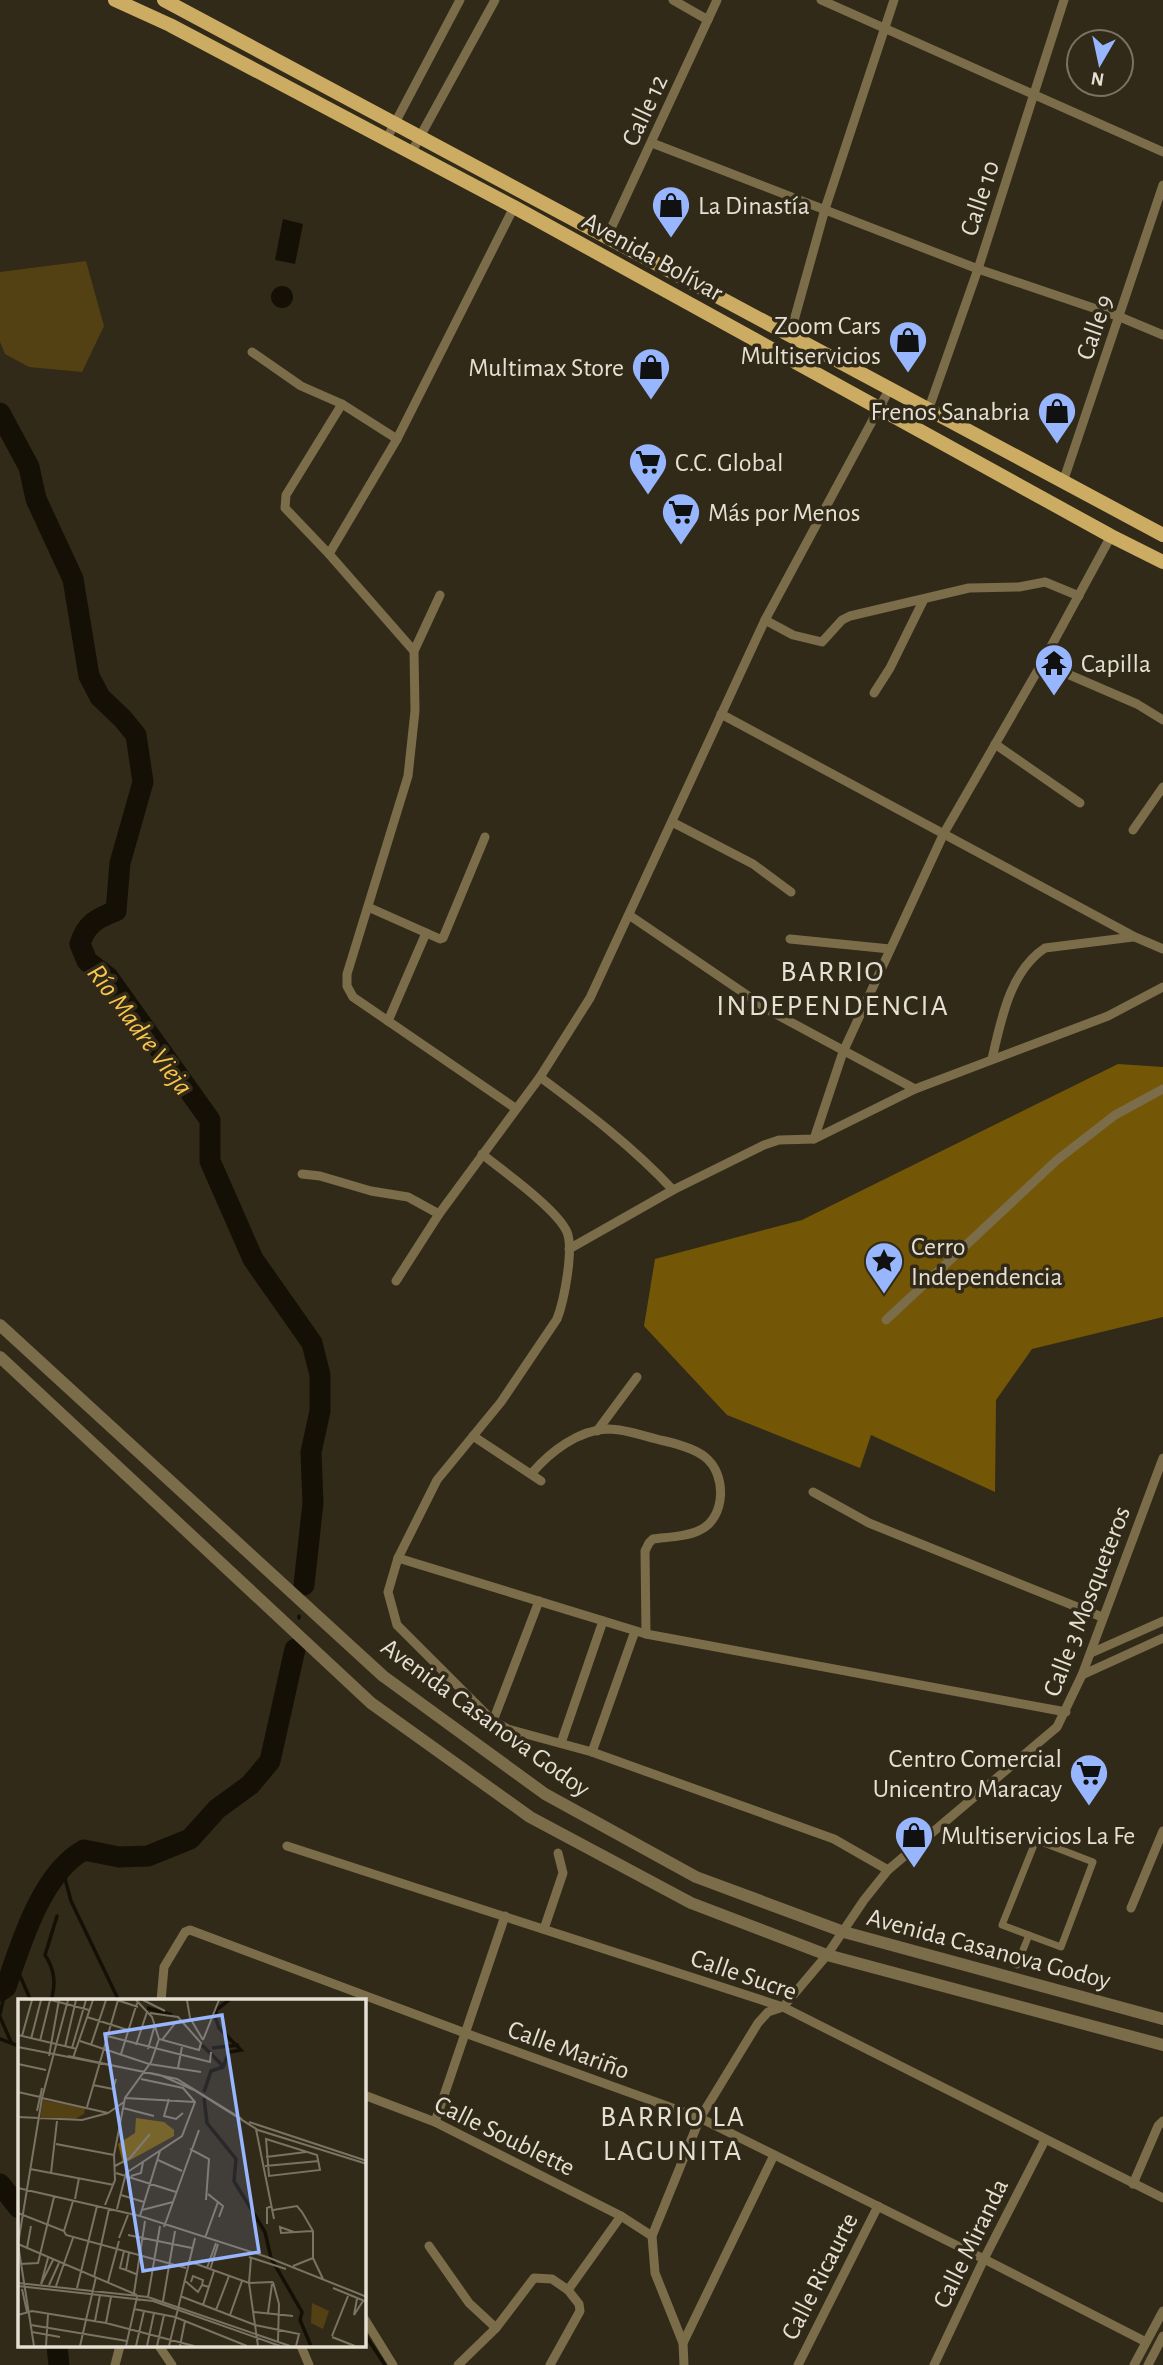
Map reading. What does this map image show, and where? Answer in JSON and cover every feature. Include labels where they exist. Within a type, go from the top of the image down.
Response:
[{"type":"main road","name":"Avenida Bolívar","points":[[115,0],[170,25],[514,207],[1111,536],[1163,562]]},
{"type":"main road","name":"Avenida Bolívar","points":[[164,0],[1163,535]]},
{"type":"street","points":[[386,140],[460,0]]},
{"type":"street","points":[[411,153],[495,0]]},
{"type":"street","points":[[673,0],[708,20]]},
{"type":"street","name":"Calle 12","points":[[607,237],[717,0]]},
{"type":"street","points":[[821,0],[1163,152]]},
{"type":"street","points":[[790,335],[825,209],[894,0]]},
{"type":"street","name":"Calle 10","points":[[929,408],[978,269],[1064,0]]},
{"type":"street","points":[[652,143],[978,269],[1120,317],[1163,335]]},
{"type":"street","name":"Calle 9","points":[[1063,481],[1163,185]]},
{"type":"street","points":[[329,554],[397,439],[514,207]]},
{"type":"street","points":[[252,352],[301,386],[342,404],[397,439]]},
{"type":"street","points":[[396,1281],[439,1214],[540,1076],[590,998],[765,620],[890,388]]},
{"type":"street","points":[[342,404],[286,495],[285,508],[414,651]]},
{"type":"street","points":[[814,1139],[843,1052],[944,833],[1080,596],[1111,536]]},
{"type":"street","points":[[765,620],[793,635],[822,642],[842,620],[850,616],[970,589],[1019,587],[1045,582],[1080,596]]},
{"type":"street","points":[[440,595],[414,651],[415,711],[408,776],[346,974],[347,986],[353,998],[515,1108]]},
{"type":"street","points":[[874,693],[890,668],[924,599]]},
{"type":"street","points":[[1042,663],[1137,705],[1163,720]]},
{"type":"street","points":[[721,714],[1135,937],[1163,949]]},
{"type":"street","points":[[995,744],[1080,803]]},
{"type":"street","points":[[1133,830],[1163,788]]},
{"type":"street","points":[[672,822],[753,864],[791,892]]},
{"type":"street","points":[[368,907],[440,939],[445,936],[485,837]]},
{"type":"street","points":[[629,915],[772,1012],[915,1089]]},
{"type":"street","points":[[388,1021],[426,933]]},
{"type":"street","points":[[992,1059],[1002,1016],[1024,967],[1033,956],[1045,947],[1135,937]]},
{"type":"street","points":[[790,939],[890,949]]},
{"type":"street","points":[[569,1249],[673,1190],[764,1145],[779,1140],[814,1139],[915,1089],[1108,1016],[1163,987]]},
{"type":"street","points":[[540,1076],[650,1164],[673,1190]]},
{"type":"street","points":[[886,1320],[1057,1160],[1115,1115],[1163,1089]]},
{"type":"street","points":[[482,1154],[523,1186],[562,1223],[569,1236],[561,1306],[557,1319],[501,1402],[437,1480],[398,1558],[388,1592],[397,1625],[493,1721],[508,1729],[592,1752],[834,1839],[888,1870]]},
{"type":"street","points":[[302,1174],[408,1197],[439,1214]]},
{"type":"street","name":"Avenida Casanova Godoy","points":[[0,1325],[383,1676],[545,1794],[696,1877],[844,1932],[1163,2019]]},
{"type":"street","name":"Avenida Casanova Godoy","points":[[0,1357],[371,1703],[530,1817],[691,1903],[827,1955],[1163,2045]]},
{"type":"street","points":[[597,1431],[637,1377]]},
{"type":"street","points":[[532,1473],[548,1455],[565,1444],[608,1429],[674,1444],[705,1457],[715,1471],[720,1487],[720,1505],[708,1526],[698,1532],[653,1539],[649,1542],[645,1552],[646,1634]]},
{"type":"street","points":[[473,1436],[541,1481]]},
{"type":"street","name":"Calle 3 Mosqueteros","points":[[652,2236],[700,2118],[758,2023],[768,2012],[782,2007],[827,1955],[888,1870],[1057,1727],[1083,1675],[1102,1617],[1163,1458]]},
{"type":"street","points":[[813,1492],[869,1523],[1102,1617]]},
{"type":"street","points":[[398,1558],[646,1634],[1066,1712]]},
{"type":"street","points":[[493,1721],[539,1601]]},
{"type":"street","points":[[561,1743],[603,1621]]},
{"type":"street","points":[[1091,1653],[1163,1621]]},
{"type":"street","points":[[592,1752],[635,1631]]},
{"type":"street","points":[[1083,1675],[1163,1637]]},
{"type":"street","points":[[1131,1908],[1163,1831]]},
{"type":"street","points":[[1036,1840],[1093,1862],[1062,1947],[1029,1936],[1002,1925],[1036,1840]]},
{"type":"street","name":"Calle Sucre","points":[[287,1846],[782,2007],[1163,2198]]},
{"type":"street","points":[[544,1929],[563,1873],[558,1853]]},
{"type":"street","points":[[435,2122],[505,1916]]},
{"type":"street","name":"Calle Mariño","points":[[161,1999],[164,1967],[185,1932],[190,1930],[465,2034],[700,2118],[1146,2342]]},
{"type":"street","points":[[1017,1965],[1029,1936]]},
{"type":"street","name":"Calle Soublette","points":[[366,2096],[435,2122],[621,2216],[652,2236]]},
{"type":"street","points":[[1133,2184],[1163,2120]]},
{"type":"street","name":"Calle Miranda","points":[[935,2365],[984,2259],[1045,2140]]},
{"type":"street","points":[[683,2343],[774,2155]]},
{"type":"street","name":"Calle Ricaurte","points":[[799,2365],[878,2206]]},
{"type":"street","points":[[568,2290],[621,2216]]},
{"type":"street","points":[[652,2236],[655,2273],[683,2343],[684,2365]]},
{"type":"street","points":[[429,2246],[469,2303],[496,2328]]},
{"type":"street","points":[[458,2365],[496,2328],[534,2278],[552,2279],[568,2290],[579,2304],[580,2311],[550,2365]]},
{"type":"street","points":[[1135,2365],[1163,2311]]},
{"type":"street","points":[[366,2321],[394,2365]]},
{"type":"street","points":[[1148,2365],[1163,2336]]},
{"type":"street","points":[[160,2348],[172,2365]]},
{"type":"street","points":[[302,2348],[309,2365]]},
{"type":"shaded area","points":[[283,219],[303,224],[295,264],[275,260]]},
{"type":"shaded area","points":[[86,261],[104,326],[82,372],[29,367],[5,354],[0,342],[0,272]]},
{"type":"shaded area","points":[[278,286],[286,286],[293,293],[293,301],[286,308],[278,308],[271,301],[271,293]]},
{"type":"shaded area","points":[[1118,1064],[1163,1067],[1163,1317],[1032,1349],[996,1400],[995,1492],[871,1435],[860,1468],[727,1415],[644,1326],[655,1259],[802,1220]]},
{"type":"waterway","name":"Río Madre Vieja","points":[[0,413],[29,467],[36,499],[73,579],[89,676],[100,697],[136,735],[143,782],[120,863],[116,911],[93,923],[85,931],[80,944],[87,961],[108,977],[210,1120],[210,1161],[253,1259],[312,1343],[320,1375],[320,1411],[311,1452],[313,1503],[304,1585]]},
{"type":"waterway","name":"Río Madre Vieja","points":[[0,1991],[6,1987],[26,1930],[45,1892],[69,1861],[84,1850],[119,1857],[148,1856],[190,1839],[217,1809],[250,1785],[270,1761],[295,1649]]},
{"type":"waterway","points":[[63,1871],[71,1901],[118,1999]]},
{"type":"waterway","points":[[52,1999],[54,1977],[45,1955],[57,1916]]},
{"type":"waterway","points":[[14,1962],[30,1999]]},
{"type":"waterway","points":[[0,2014],[6,1987]]},
{"type":"waterway","points":[[0,2017],[11,2042]]},
{"type":"waterway","points":[[0,2039],[18,2046]]},
{"type":"waterway","name":"Río Madre Vieja","points":[[0,2184],[18,2207]]},
{"type":"waterway","points":[[366,2336],[385,2365]]},
{"type":"waterway","name":"Río Madre Vieja","points":[[57,2348],[59,2365]]},
{"type":"place","name":"La Dinastía","points":[[671,239]]},
{"type":"place","name":"Zoom Cars Multiservicios","points":[[908,374]]},
{"type":"place","name":"Multimax Store","points":[[651,401]]},
{"type":"place","name":"Frenos Sanabria","points":[[1057,445]]},
{"type":"place","name":"C.C. Global","points":[[648,496]]},
{"type":"place","name":"Más por Menos","points":[[681,546]]},
{"type":"place","name":"Capilla","points":[[1054,697]]},
{"type":"place","name":"Cerro Independencia","points":[[884,1295]]},
{"type":"place","name":"Centro Comercial Unicentro Maracay","points":[[1089,1807]]},
{"type":"place","name":"Multiservicios La Fe","points":[[914,1869]]},
{"type":"district","name":"BARRIO INDEPENDENCIA","points":[[833,988]]},
{"type":"district","name":"BARRIO LA LAGUNITA","points":[[673,2133]]}]
